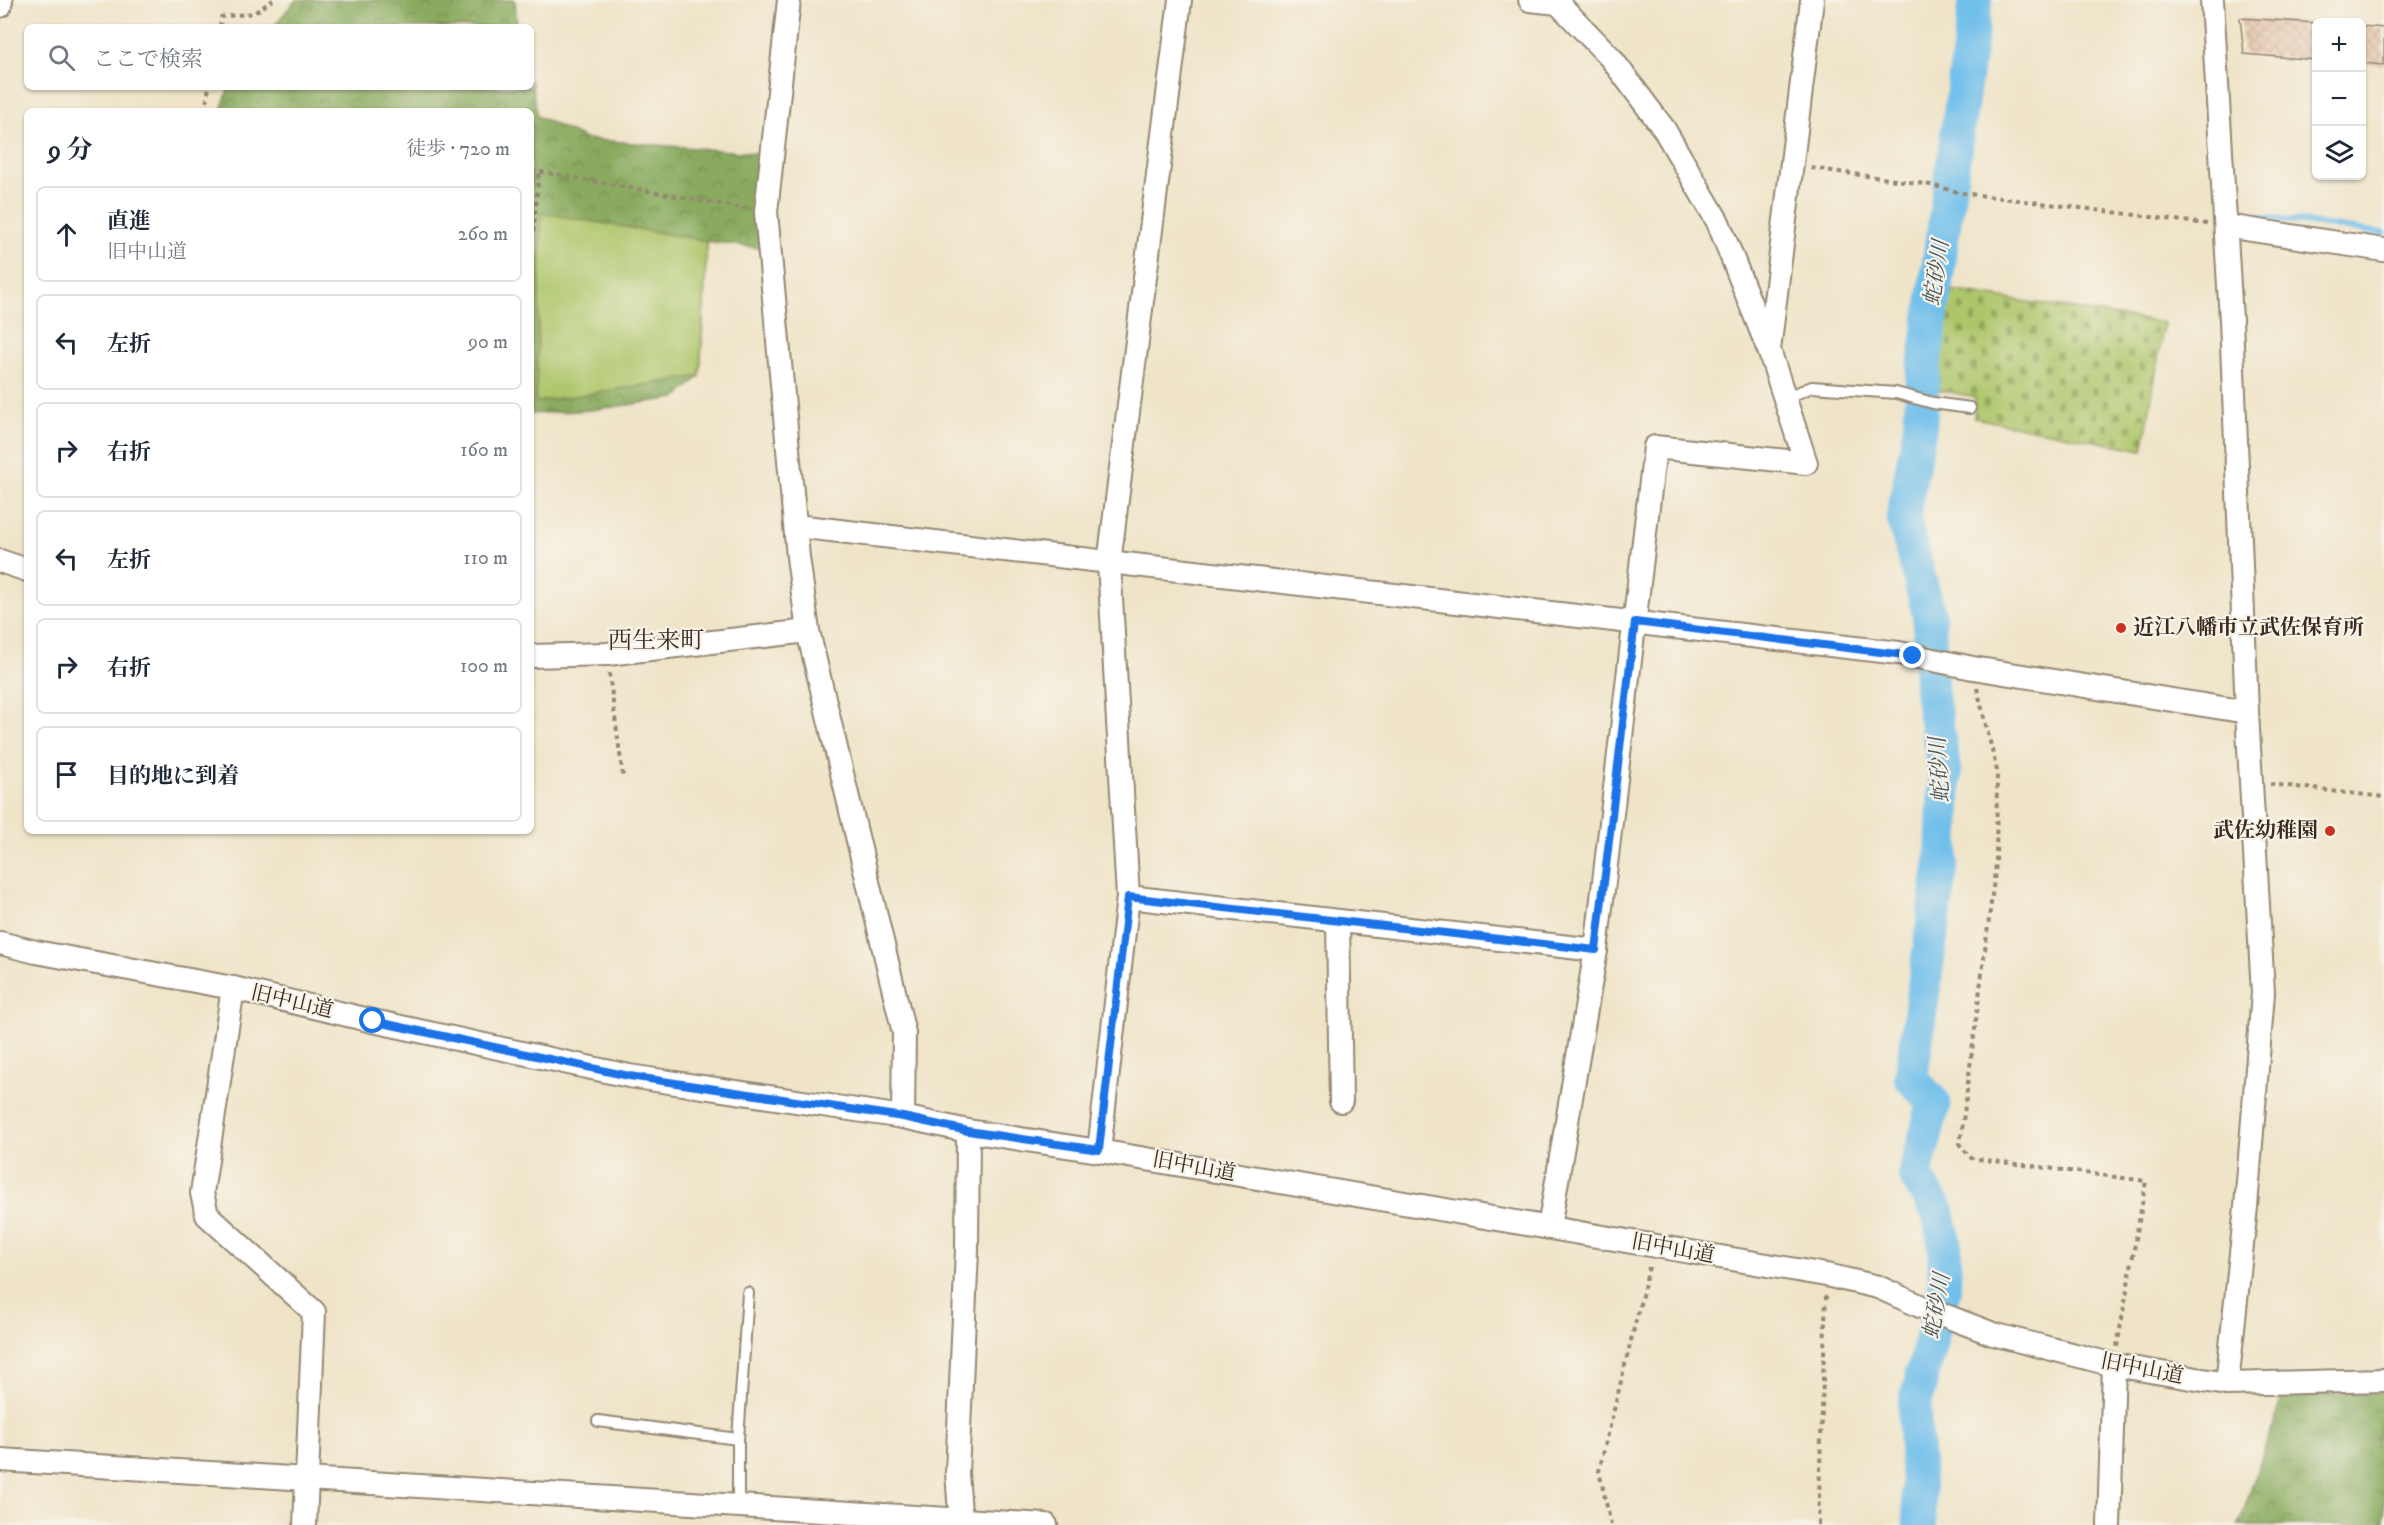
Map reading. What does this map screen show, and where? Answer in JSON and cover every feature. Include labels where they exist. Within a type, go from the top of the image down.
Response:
[{"type":"street","points":[[0,6],[1,0]]},
{"type":"street","points":[[789,0],[766,212],[796,526],[808,631],[904,1033],[903,1117]]},
{"type":"street","points":[[1099,1150],[1128,897],[1109,563],[1180,0]]},
{"type":"street","points":[[1530,0],[1558,3],[1611,58],[1664,129],[1718,222],[1769,350],[1806,463],[1655,447],[1596,950],[1549,1228]]},
{"type":"street","points":[[1769,350],[1812,0]]},
{"type":"street","points":[[2212,0],[2226,226],[2247,712],[2263,993],[2246,1208],[2227,1384]]},
{"type":"street","points":[[2226,226],[2384,250]]},
{"type":"street","points":[[796,526],[1913,656],[1973,668],[2247,712]]},
{"type":"street","points":[[0,561],[24,569]]},
{"type":"street","points":[[534,656],[607,654],[808,631]]},
{"type":"street","points":[[1128,897],[1596,950]]},
{"type":"street","points":[[1338,921],[1341,1101]]},
{"type":"street","name":"旧中山道","points":[[0,943],[36,952],[233,988],[373,1021],[629,1076],[903,1117],[968,1131],[1099,1150],[1826,1275],[1878,1287],[1993,1334],[2114,1365],[2227,1384],[2384,1380]]},
{"type":"street","points":[[233,988],[202,1193],[207,1215],[314,1312],[309,1479],[305,1525]]},
{"type":"street","points":[[961,1522],[957,1473],[967,1250],[968,1131]]},
{"type":"street","points":[[2109,1525],[2114,1365]]},
{"type":"street","points":[[0,1460],[961,1522],[1046,1525]]},
{"type":"lane","points":[[1785,398],[1812,387],[1896,393],[1933,403],[1970,408]]},
{"type":"lane","points":[[738,1506],[738,1439],[748,1293]]},
{"type":"lane","points":[[598,1421],[738,1439]]},
{"type":"path","points":[[220,24],[221,17],[254,13],[273,0]]},
{"type":"path","points":[[206,108],[208,90]]},
{"type":"path","points":[[1793,165],[1931,185],[1962,192],[2226,226]]},
{"type":"path","points":[[534,170],[766,212]]},
{"type":"path","points":[[534,226],[539,171]]},
{"type":"path","points":[[607,654],[623,776]]},
{"type":"path","points":[[1973,668],[1997,771],[1996,864],[1960,1145],[1971,1158],[2146,1181],[2114,1365]]},
{"type":"path","points":[[2251,782],[2384,796]]},
{"type":"path","points":[[1611,1525],[1599,1471],[1654,1245]]},
{"type":"path","points":[[1818,1525],[1826,1275]]},
{"type":"green space","points":[[296,0],[515,0],[517,24],[276,24]]},
{"type":"green space","points":[[228,90],[533,90],[537,116],[585,139],[764,154],[760,248],[707,241],[700,376],[676,398],[591,410],[534,414],[534,108],[222,108]]},
{"type":"green space","points":[[542,213],[707,241],[700,376],[536,402]]},
{"type":"green space","points":[[1945,289],[2164,323],[2143,450],[1974,418],[1975,397],[1934,389]]},
{"type":"green space","points":[[2384,1393],[2384,1407],[2376,1445],[2384,1446],[2384,1525],[2239,1525],[2283,1394]]},
{"type":"building","points":[[2240,18],[2312,23],[2312,60],[2244,54]]},
{"type":"building","points":[[2366,26],[2384,28],[2384,65],[2366,63]]},
{"type":"waterway","name":"蛇砂川","points":[[1920,1525],[1914,1408],[1944,1289],[1945,1246],[1938,1212],[1915,1175],[1934,1103],[1911,1078],[1942,861],[1945,776],[1931,690],[1929,614],[1903,516],[1920,427],[1923,375],[1976,0]]},
{"type":"waterway","points":[[2237,213],[2384,233]]},
{"type":"place","name":"近江八幡市立武佐保育所","points":[[2121,628]]},
{"type":"place","name":"武佐幼稚園","points":[[2330,831]]},
{"type":"district","name":"西生来町","points":[[656,641]]},
{"type":"route","points":[[373,1021],[629,1076],[903,1117],[968,1131],[1099,1150],[1128,897],[1596,950],[1635,622],[1913,656]]}]
